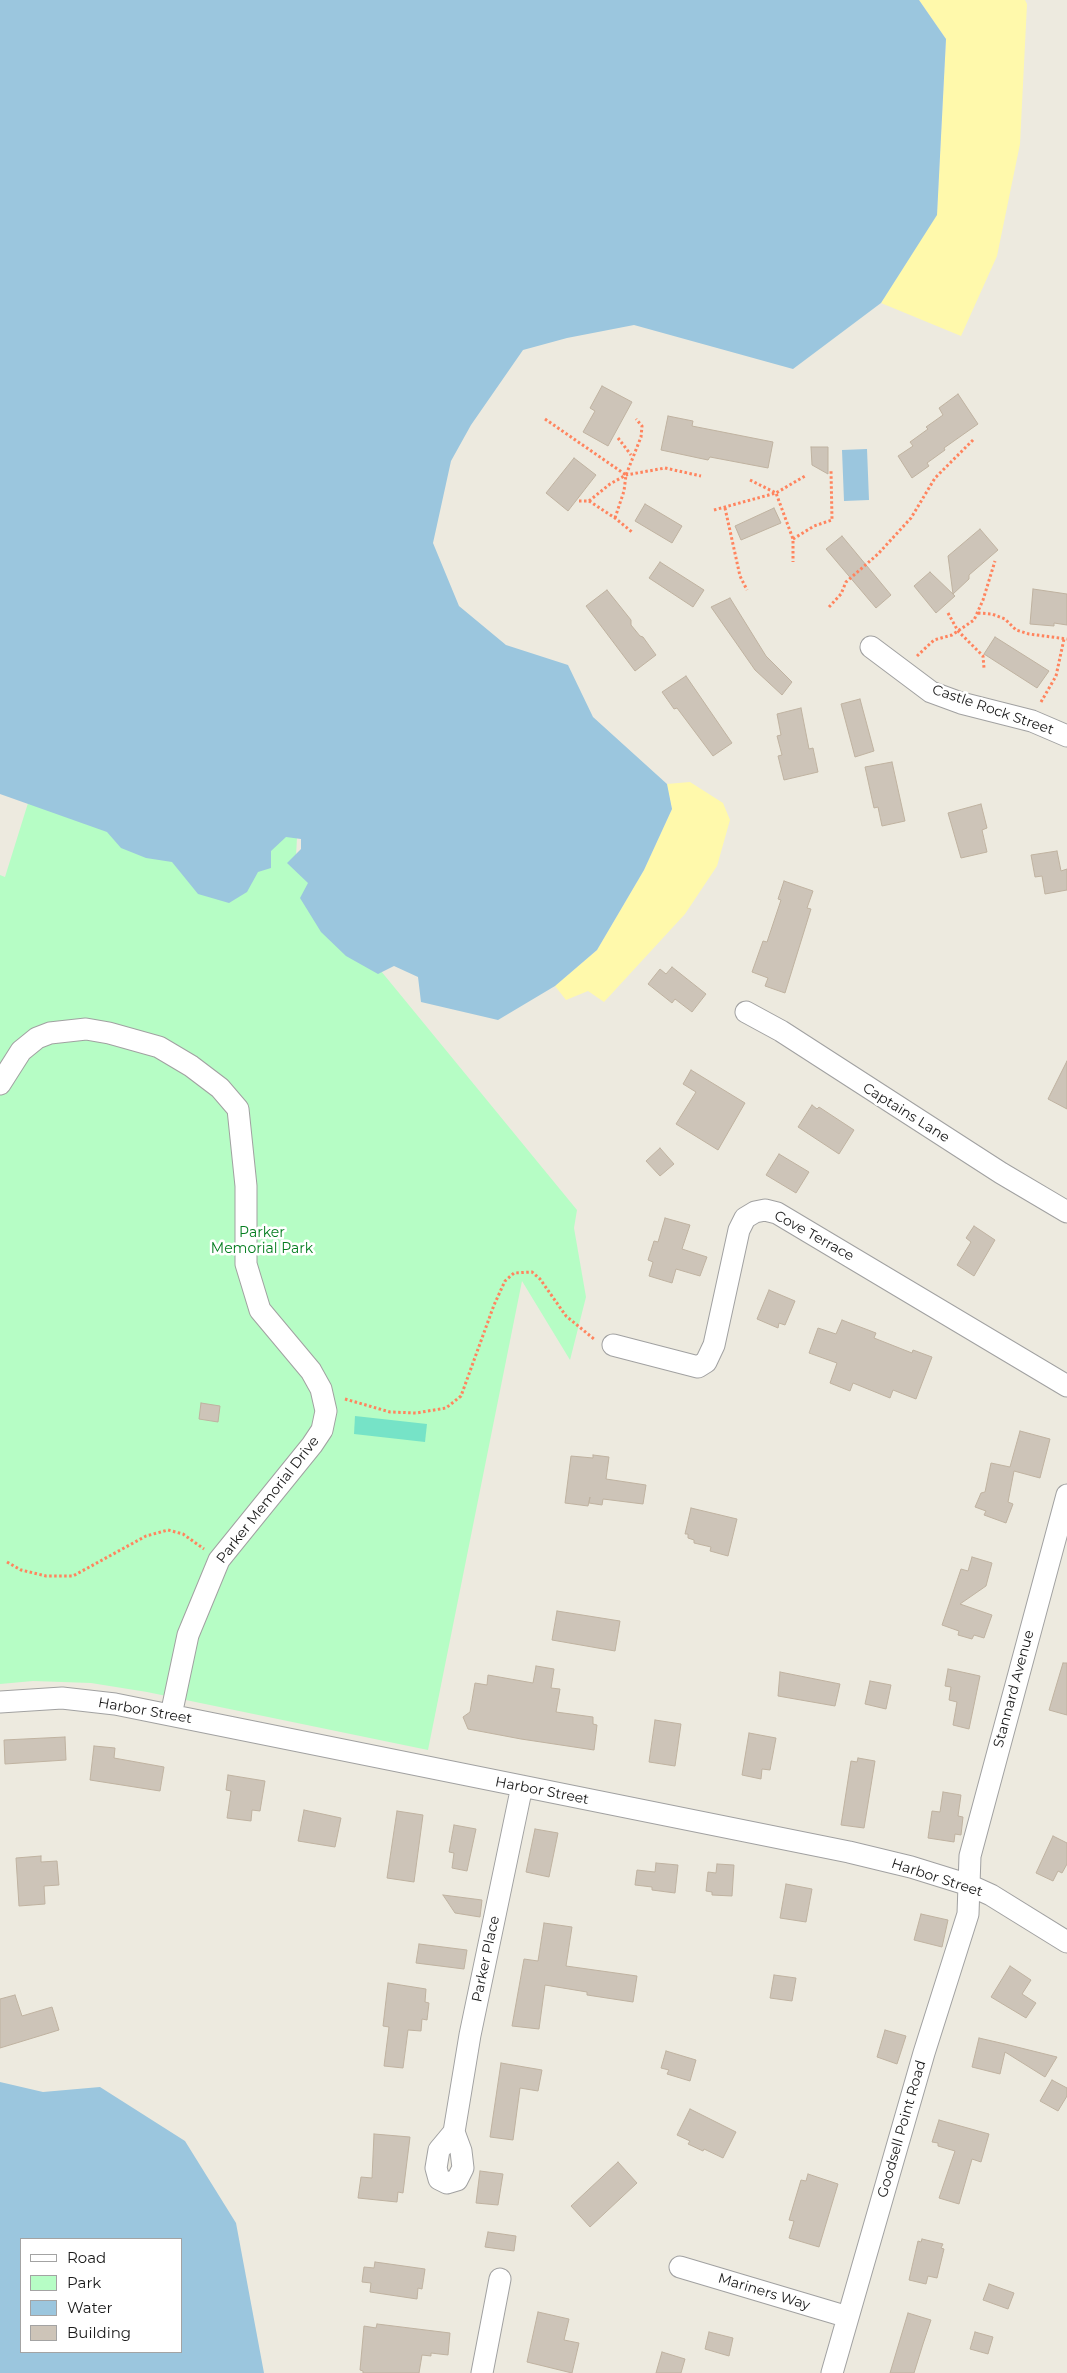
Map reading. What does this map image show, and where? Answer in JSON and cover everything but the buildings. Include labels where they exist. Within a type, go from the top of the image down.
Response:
[{"type":"street","name":"Castle Rock Street","points":[[871,647],[931,692],[961,703],[1032,721],[1067,736]]},
{"type":"street","name":"Captains Lane","points":[[746,1012],[780,1031],[976,1157],[1067,1212]]},
{"type":"street","name":"Parker Memorial Drive","points":[[0,1084],[21,1051],[38,1038],[50,1034],[86,1029],[109,1032],[159,1047],[191,1066],[220,1088],[238,1109],[246,1186],[246,1264],[260,1310],[311,1371],[321,1389],[326,1411],[322,1430],[219,1560],[188,1635],[171,1716]]},
{"type":"street","name":"Cove Terrace","points":[[613,1345],[698,1367],[706,1362],[714,1345],[738,1230],[745,1218],[755,1212],[765,1210],[777,1213],[1067,1386]]},
{"type":"street","name":"Stannard Avenue","points":[[969,1885],[970,1856],[1067,1495]]},
{"type":"street","name":"Harbor Street","points":[[0,1702],[62,1698],[115,1704],[849,1852],[911,1867],[969,1885],[991,1895],[1067,1942]]},
{"type":"street","name":"Parker Place","points":[[454,2132],[470,2034],[522,1786]]},
{"type":"street","name":"Goodsell Point Road","points":[[832,2373],[924,2053],[968,1914],[969,1885]]},
{"type":"street","name":"Mariners Way","points":[[680,2268],[848,2317]]},
{"type":"street","points":[[482,2373],[500,2279]]},
{"type":"path","points":[[545,419],[626,475]]},
{"type":"path","points":[[615,518],[624,491],[626,475],[632,456],[641,436],[642,426],[636,419]]},
{"type":"path","points":[[618,438],[632,456]]},
{"type":"path","points":[[829,607],[840,594],[846,582],[878,554],[911,518],[935,478],[974,439]]},
{"type":"path","points":[[589,501],[610,484],[626,475],[666,468],[701,476]]},
{"type":"path","points":[[793,539],[814,526],[832,520],[831,470]]},
{"type":"path","points":[[714,510],[776,493],[805,476]]},
{"type":"path","points":[[750,480],[776,493],[793,539],[793,562]]},
{"type":"path","points":[[579,501],[589,501],[632,532]]},
{"type":"path","points":[[725,508],[740,576],[747,590]]},
{"type":"path","points":[[904,671],[924,646],[934,640],[958,632],[974,620],[995,562]]},
{"type":"path","points":[[948,613],[958,632],[983,656],[984,668]]},
{"type":"path","points":[[978,613],[992,614],[1005,619],[1016,630],[1029,634],[1065,639],[1056,676],[1046,694]]},
{"type":"path","points":[[321,1389],[350,1401],[390,1412],[416,1413],[446,1408],[461,1396],[494,1305],[505,1282],[514,1273],[524,1271],[532,1272],[540,1279],[566,1316],[588,1336],[613,1345]]},
{"type":"path","points":[[7,1562],[21,1570],[46,1576],[73,1576],[146,1536],[168,1530],[183,1534],[219,1560]]},
{"type":"sand","points":[[919,0],[1025,0],[1027,4],[1020,144],[997,256],[961,336],[881,303],[937,214],[946,39]]},
{"type":"sand","points":[[690,782],[723,803],[730,820],[717,866],[685,914],[604,1002],[588,991],[566,1000],[555,986],[597,950],[644,870],[672,809],[667,784]]},
{"type":"green space","name":"Parker Memorial Park","points":[[33,787],[297,837],[296,857],[358,943],[577,1210],[574,1228],[586,1297],[570,1360],[522,1281],[428,1750],[147,1692],[91,1683],[33,1681],[0,1684],[0,875],[5,877]]},
{"type":"green space","points":[[355,1416],[427,1424],[425,1442],[354,1434]]},
{"type":"water","points":[[0,0],[919,0],[946,39],[937,215],[881,303],[793,369],[634,325],[567,338],[523,350],[471,425],[451,461],[433,543],[459,606],[506,645],[568,665],[593,717],[667,784],[672,809],[644,870],[597,950],[555,986],[498,1020],[421,1002],[418,977],[394,966],[378,974],[346,956],[321,932],[300,898],[308,883],[287,863],[301,849],[301,839],[286,837],[271,851],[271,868],[258,872],[247,892],[229,903],[198,894],[172,862],[146,858],[121,848],[107,832],[0,794]]},
{"type":"water","points":[[867,449],[869,500],[844,501],[842,450]]},
{"type":"water","points":[[0,2082],[43,2092],[100,2087],[185,2141],[236,2223],[264,2373],[0,2373]]}]
